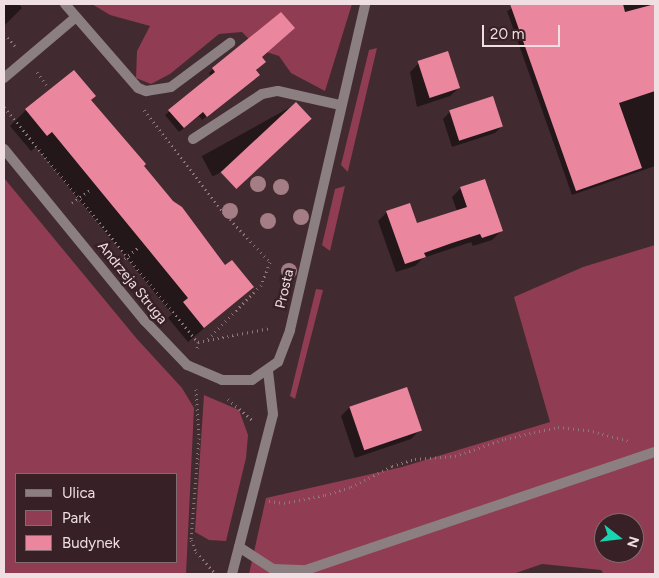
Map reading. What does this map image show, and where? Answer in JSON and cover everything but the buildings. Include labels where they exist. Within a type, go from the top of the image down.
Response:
[{"type":"street","name":"Prosta","points":[[268,371],[281,357],[290,330],[340,105],[365,4]]},
{"type":"street","points":[[4,78],[70,9],[138,88],[146,91],[171,87],[230,43]]},
{"type":"street","points":[[193,139],[262,94],[278,91],[340,105]]},
{"type":"street","name":"Andrzeja Struga","points":[[4,148],[166,345],[194,369],[237,381],[252,380],[268,371]]},
{"type":"street","points":[[232,574],[273,414],[268,371]]},
{"type":"street","points":[[239,547],[273,569],[306,570],[655,452]]},
{"type":"path","points":[[138,102],[223,212],[270,262],[261,285],[207,340]]},
{"type":"path","points":[[4,107],[198,342],[194,369],[199,438],[191,540],[196,552],[214,572]]},
{"type":"path","points":[[58,215],[91,189]]},
{"type":"path","points":[[107,274],[138,247]]},
{"type":"path","points":[[198,342],[278,327],[290,330]]},
{"type":"path","points":[[222,396],[238,404],[254,424]]},
{"type":"path","points":[[253,494],[276,503],[298,502],[351,487],[392,466],[415,459],[456,456],[532,432],[558,427],[588,430],[637,444]]},
{"type":"green space","points":[[92,4],[352,4],[325,91],[291,73],[279,56],[260,50],[242,32],[219,34],[170,74],[151,84],[136,78],[137,51],[150,26],[110,15]]},
{"type":"green space","points":[[377,48],[348,172],[341,165],[369,50]]},
{"type":"green space","points":[[4,178],[137,339],[182,388],[194,408],[186,574],[4,574]]},
{"type":"green space","points":[[345,186],[330,251],[322,245],[335,189]]},
{"type":"green space","points":[[655,245],[655,574],[604,574],[601,570],[542,564],[513,574],[249,574],[266,498],[402,467],[550,422],[514,297],[583,267]]},
{"type":"green space","points":[[316,289],[323,290],[295,399],[290,396]]},
{"type":"green space","points":[[204,395],[239,410],[248,435],[246,458],[226,541],[209,540],[195,532]]}]
